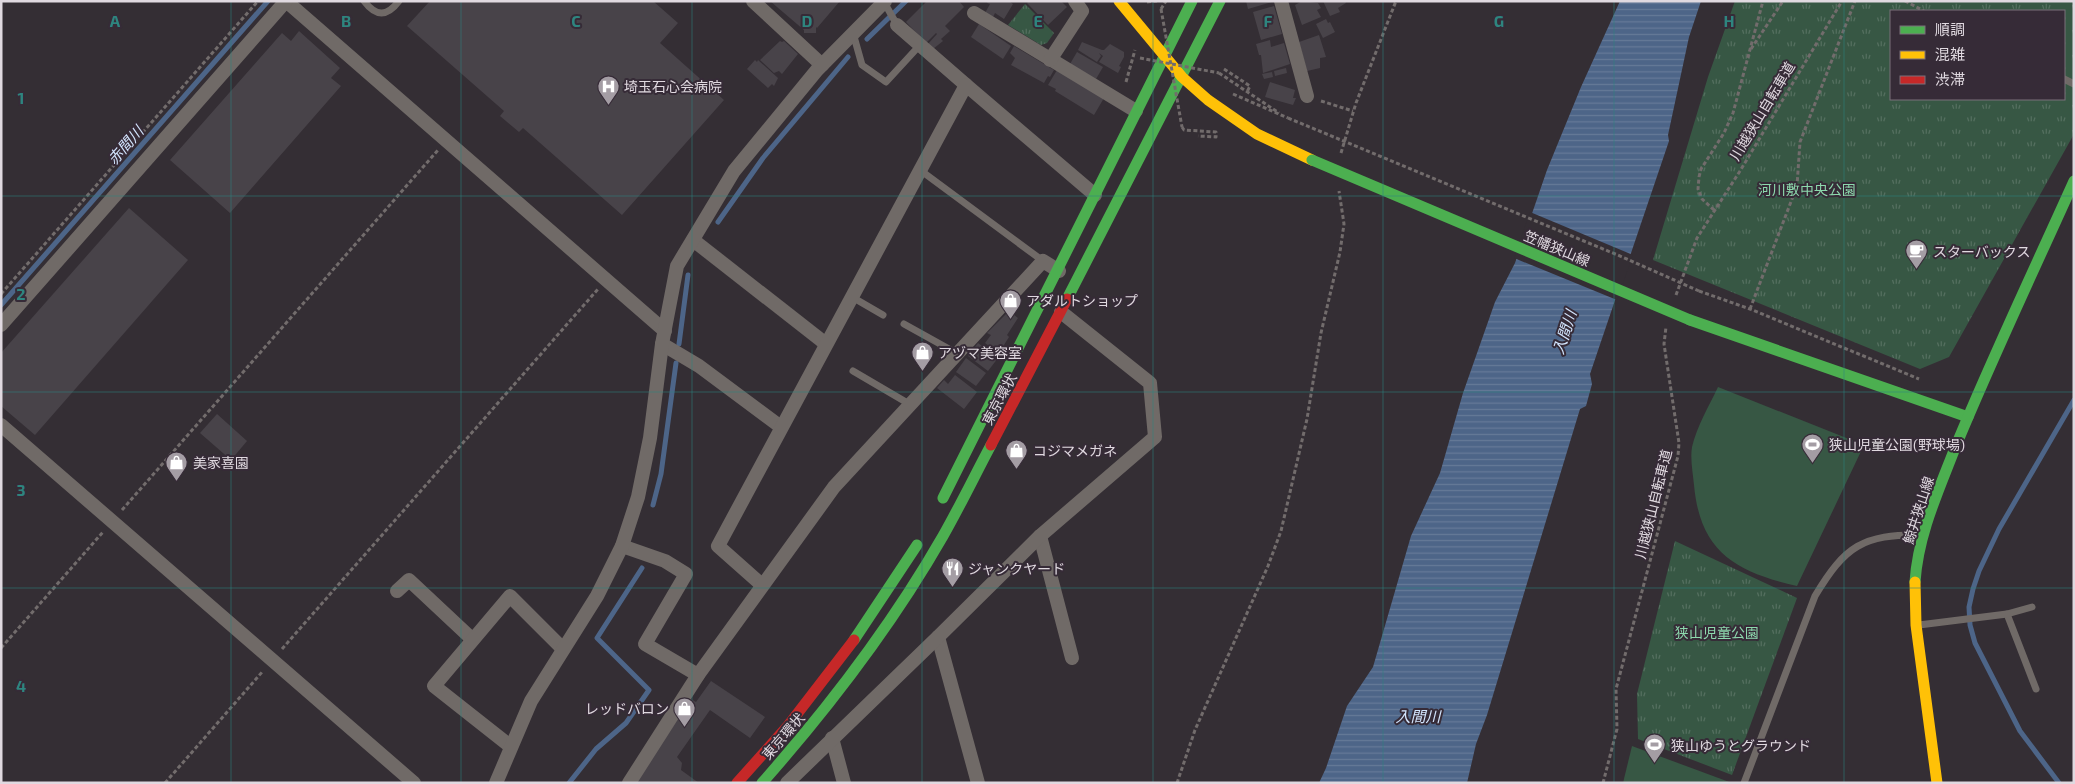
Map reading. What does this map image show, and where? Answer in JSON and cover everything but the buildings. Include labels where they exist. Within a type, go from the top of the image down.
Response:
[{"type":"main road","name":"笠幡狭山線","points":[[1119,1],[1182,77],[1208,100],[1257,134],[1312,160],[1690,320],[1968,418]]},
{"type":"main road","name":"東京環状","points":[[938,509],[1192,1]]},
{"type":"main road","name":"東京環状","points":[[762,783],[839,693],[883,634],[944,535],[1061,312],[1220,1]]},
{"type":"main road","name":"鯨井狭山線","points":[[1937,783],[1916,625],[1914,596],[1916,566],[1923,535],[1968,418],[2073,183]]},
{"type":"main road","name":"東京環状","points":[[737,783],[825,678],[867,623],[924,534]]},
{"type":"street","points":[[1,325],[286,1],[607,280],[663,337],[781,427]]},
{"type":"street","points":[[753,1],[822,65]]},
{"type":"street","points":[[1050,60],[1082,11],[1075,1]]},
{"type":"street","points":[[496,783],[531,700],[598,596],[622,546],[638,497],[650,438],[663,337],[677,266],[734,171],[822,65],[885,2]]},
{"type":"street","points":[[1283,2],[1307,96]]},
{"type":"street","points":[[974,13],[1136,111]]},
{"type":"street","points":[[897,25],[1095,195]]},
{"type":"street","points":[[762,585],[718,546],[966,85]]},
{"type":"street","points":[[693,240],[826,344]]},
{"type":"street","points":[[629,783],[698,675],[834,487],[1043,261],[1058,271]]},
{"type":"street","points":[[787,783],[1040,536],[1155,437],[1150,383],[1061,312]]},
{"type":"street","points":[[1,424],[414,783]]},
{"type":"street","points":[[1040,536],[1072,658]]},
{"type":"street","points":[[622,546],[665,561],[686,574],[645,644],[698,675]]},
{"type":"street","points":[[397,591],[408,580],[472,639]]},
{"type":"street","points":[[510,746],[434,686],[510,596],[563,649]]},
{"type":"street","points":[[938,637],[978,783]]},
{"type":"street","points":[[832,738],[844,783]]},
{"type":"lane","points":[[364,1],[374,12],[385,13],[391,11],[399,1]]},
{"type":"lane","points":[[885,2],[897,25]]},
{"type":"lane","points":[[853,33],[862,65],[886,82],[920,45]]},
{"type":"lane","points":[[920,170],[1043,261]]},
{"type":"lane","points":[[852,297],[883,315]]},
{"type":"lane","points":[[904,324],[958,354]]},
{"type":"lane","points":[[853,371],[911,405]]},
{"type":"lane","points":[[1744,783],[1815,596],[1825,579],[1850,551],[1862,542],[1901,535],[1923,535]]},
{"type":"lane","points":[[1916,625],[2007,614],[2032,607]]},
{"type":"lane","points":[[2007,614],[2036,689]]},
{"type":"path","points":[[1,294],[258,1]]},
{"type":"path","points":[[1147,2],[1157,1]]},
{"type":"path","points":[[1166,1],[1161,9],[1182,127],[1184,130],[1216,132],[1216,137],[1198,136]]},
{"type":"path","points":[[1340,157],[1353,111],[1396,1]]},
{"type":"path","points":[[1714,210],[1702,200],[1698,189],[1699,177],[1701,169],[1724,133],[1733,113],[1763,1]]},
{"type":"path","points":[[1750,51],[1783,1]]},
{"type":"path","name":"川越狭山自転車道","points":[[1673,304],[1697,238],[1740,171],[1842,1]]},
{"type":"path","points":[[1750,309],[1797,186],[1800,142],[1855,1]]},
{"type":"path","points":[[1905,1],[1922,10]]},
{"type":"path","points":[[1140,58],[1218,73],[1288,118]]},
{"type":"path","points":[[1224,69],[1250,86],[1247,92]]},
{"type":"path","points":[[1208,100],[1227,91],[1699,291],[1750,309],[1925,382]]},
{"type":"path","points":[[1307,96],[1353,111]]},
{"type":"path","points":[[1,648],[447,139]]},
{"type":"path","points":[[1177,783],[1195,730],[1265,575],[1281,531],[1307,419],[1321,333],[1340,252],[1344,224],[1342,200],[1337,184]]},
{"type":"path","points":[[165,783],[607,280]]},
{"type":"path","name":"川越狭山自転車道","points":[[1603,783],[1617,729],[1616,689],[1678,456],[1679,443],[1664,344],[1667,322]]},
{"type":"green space","name":"河川敷中央公園","points":[[1735,1],[2074,1],[2074,134],[1949,357],[1920,369],[1653,260],[1708,77]]},
{"type":"green space","points":[[1025,4],[1054,33],[1047,43],[1041,45],[1008,25]]},
{"type":"green space","points":[[1718,387],[1864,445],[1797,586],[1756,574],[1739,566],[1713,543],[1704,527],[1698,508],[1691,452],[1697,431]]},
{"type":"green space","name":"狭山児童公園","points":[[1675,541],[1797,598],[1732,775],[1638,739],[1637,694]]},
{"type":"green space","name":"狭山ゆうとグラウンド","points":[[1632,746],[1732,783],[1623,783]]},
{"type":"water","name":"入間川","points":[[1620,1],[1701,1],[1689,37],[1668,135],[1669,141],[1590,374],[1592,384],[1586,406],[1580,409],[1487,715],[1476,744],[1467,783],[1319,783],[1347,706],[1373,667],[1411,536],[1440,473],[1463,393],[1495,302],[1515,263],[1547,170],[1581,87]]},
{"type":"pier","points":[[1530,212],[1633,255],[1617,300],[1514,258]]},
{"type":"waterway","name":"赤間川","points":[[1,305],[268,1]]},
{"type":"waterway","points":[[867,39],[906,1]]},
{"type":"waterway","points":[[718,222],[763,158],[848,57]]},
{"type":"waterway","points":[[679,344],[688,275]]},
{"type":"waterway","points":[[653,505],[661,474],[676,363]]},
{"type":"waterway","points":[[2059,783],[2020,731],[1975,643],[1970,625],[1969,607],[1979,571],[1999,529],[2074,400]]},
{"type":"waterway","points":[[569,783],[596,749],[626,723],[649,690],[597,638],[642,568]]},
{"type":"traffic: fast","points":[[943,498],[1192,1]]},
{"type":"traffic: fast","points":[[1067,299],[1220,1]]},
{"type":"traffic: fast","points":[[1312,160],[1690,320]]},
{"type":"traffic: fast","points":[[1915,582],[1924,531],[1955,448],[1998,347],[2074,181]]},
{"type":"traffic: fast","points":[[1690,320],[1968,417]]},
{"type":"traffic: fast","points":[[762,783],[836,694],[903,601],[943,536],[991,445]]},
{"type":"traffic: fast","points":[[854,640],[917,545]]},
{"type":"traffic: slow","points":[[1119,1],[1182,77],[1208,100],[1257,134],[1312,160]]},
{"type":"traffic: slow","points":[[1915,582],[1916,625],[1937,783]]},
{"type":"traffic: jam","points":[[991,445],[1067,299]]},
{"type":"traffic: jam","points":[[737,783],[787,727],[854,640]]},
{"type":"place","name":"埼玉石心会病院","points":[[608,105]]},
{"type":"place","name":"スターバックス","points":[[1917,270]]},
{"type":"place","name":"アダルトショップ","points":[[1010,319]]},
{"type":"place","name":"アヅマ美容室","points":[[922,371]]},
{"type":"place","name":"狭山児童公園(野球場)","points":[[1813,463]]},
{"type":"place","name":"コジマメガネ","points":[[1017,469]]},
{"type":"place","name":"美家喜園","points":[[177,481]]},
{"type":"place","name":"ジャンクヤード","points":[[952,587]]},
{"type":"place","name":"レッドバロン","points":[[685,727]]},
{"type":"place","name":"狭山ゆうとグラウンド","points":[[1655,764]]}]
